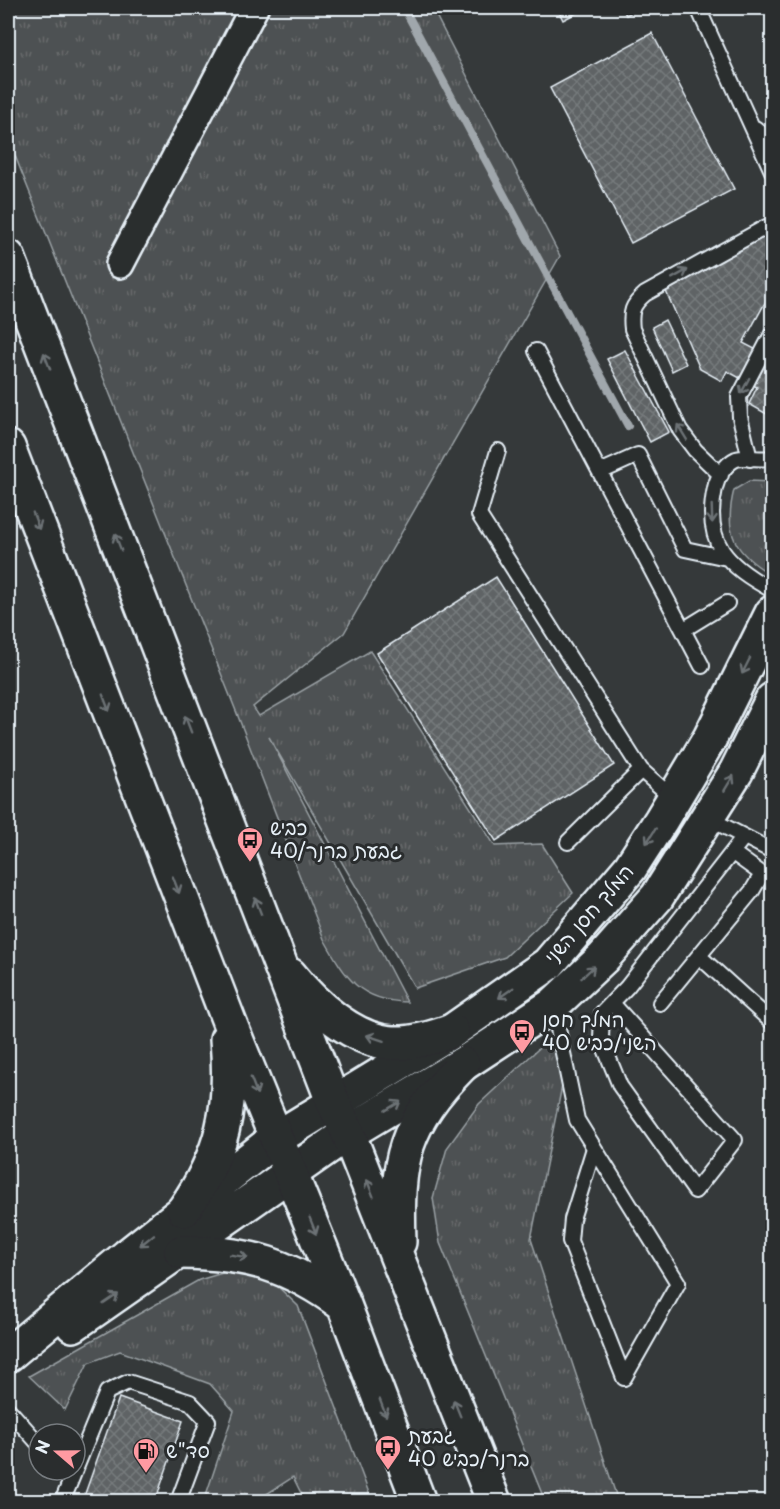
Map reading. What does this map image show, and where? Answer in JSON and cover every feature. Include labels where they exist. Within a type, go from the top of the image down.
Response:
[{"type":"main road","points":[[8,257],[334,1104],[348,1133],[494,1502]]},
{"type":"main road","points":[[8,447],[217,991],[344,1305],[419,1502]]},
{"type":"main road","name":"המלך חסן השני","points":[[8,1355],[184,1210],[275,1139],[452,1031],[548,964],[630,868],[710,738],[772,613]]},
{"type":"main road","name":"המלך חסן השני","points":[[8,1363],[70,1327],[181,1252],[348,1133],[463,1064],[553,1005],[603,958],[657,897],[736,772],[772,700]]},
{"type":"main road","points":[[279,961],[308,996],[346,1026],[368,1036],[390,1043],[410,1043],[452,1031]]},
{"type":"main road","points":[[184,1210],[209,1171],[219,1150],[224,1123],[228,1058],[223,1012],[217,991]]},
{"type":"main road","points":[[406,1279],[399,1242],[401,1161],[409,1136],[422,1111],[438,1089],[463,1064]]},
{"type":"main road","points":[[181,1252],[216,1253],[265,1261],[310,1282],[344,1305]]},
{"type":"street","points":[[120,264],[254,8]]},
{"type":"lane","points":[[698,8],[772,171]]},
{"type":"lane","points":[[748,119],[762,136],[772,142]]},
{"type":"lane","points":[[721,475],[694,450],[680,430],[632,329],[630,314],[634,303],[645,294],[766,227],[772,229]]},
{"type":"lane","points":[[750,459],[740,417],[739,396],[772,334]]},
{"type":"lane","points":[[536,351],[702,666]]},
{"type":"lane","points":[[498,451],[479,515],[640,771],[674,799]]},
{"type":"lane","points":[[600,472],[638,455],[686,549],[726,558]]},
{"type":"lane","points":[[772,458],[737,459],[727,465],[716,482],[710,510],[714,538],[726,558],[742,573],[772,590]]},
{"type":"lane","points":[[683,630],[727,603]]},
{"type":"lane","points":[[568,842],[640,771]]},
{"type":"lane","points":[[708,818],[772,851]]},
{"type":"lane","points":[[612,1003],[735,1140],[695,1191],[620,1086],[602,1039],[602,1013],[627,987],[744,837]]},
{"type":"lane","points":[[660,1003],[762,874],[732,853]]},
{"type":"lane","points":[[699,956],[772,1022]]},
{"type":"lane","points":[[553,1005],[572,1105],[577,1120],[678,1283],[624,1378],[570,1241],[572,1218],[594,1148]]},
{"type":"lane","points":[[87,1434],[107,1392],[128,1382],[190,1402],[208,1421],[178,1502]]},
{"type":"lane","points":[[8,1409],[27,1430]]},
{"type":"lane","points":[[62,1502],[66,1482]]},
{"type":"green space","points":[[8,8],[432,8],[560,256],[344,633],[253,707],[259,716],[370,651],[495,846],[542,844],[573,893],[505,957],[415,988],[269,737],[407,1002],[391,1001],[365,992],[347,976],[324,939],[236,711],[8,138]]},
{"type":"green space","points":[[749,481],[772,482],[772,575],[749,559],[735,541],[731,530],[730,518],[734,490]]},
{"type":"green space","points":[[550,1038],[564,1076],[531,1239],[618,1501],[545,1501],[440,1243],[433,1198],[447,1148],[479,1104]]},
{"type":"green space","points":[[236,1269],[274,1283],[298,1306],[372,1501],[305,1501],[293,1477],[256,1501],[204,1501],[234,1411],[210,1384],[120,1351],[88,1363],[65,1410],[29,1376],[199,1280]]},
{"type":"building","points":[[557,8],[586,8],[563,20]]},
{"type":"building","points":[[622,8],[640,8],[626,15]]},
{"type":"building","points":[[652,33],[734,189],[631,243],[550,88]]},
{"type":"building","points":[[766,232],[772,236],[772,290],[743,343],[770,357],[772,352],[772,417],[749,404],[757,387],[727,371],[722,381],[700,369],[665,289]]},
{"type":"building","points":[[665,320],[686,364],[672,371],[652,327]]},
{"type":"building","points":[[625,350],[669,432],[650,442],[607,359]]},
{"type":"building","points":[[496,577],[614,765],[496,841],[377,653]]},
{"type":"building","points":[[119,1398],[183,1421],[155,1502],[82,1502]]},
{"type":"building","points":[[8,1489],[16,1502],[8,1502]]},
{"type":"waterway","points":[[404,8],[628,426]]},
{"type":"place","name":"כביש 40/גבעת ברנר","points":[[250,863]]},
{"type":"place","name":"המלך חסן השני/כביש 40","points":[[522,1055]]},
{"type":"place","name":"גבעת ברנר/כביש 40","points":[[388,1471]]},
{"type":"place","name":"סד\"ש","points":[[146,1474]]}]
